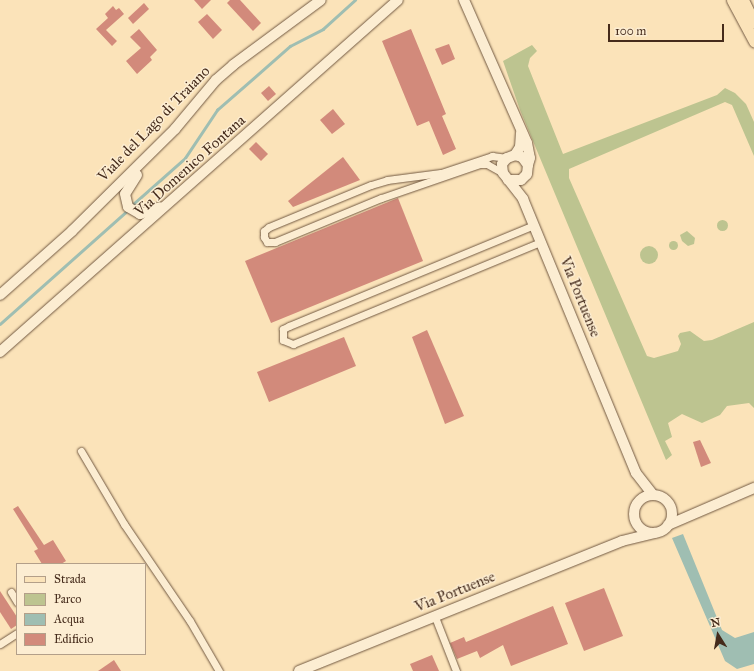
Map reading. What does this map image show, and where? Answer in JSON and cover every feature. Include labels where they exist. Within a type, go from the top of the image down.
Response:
[{"type":"main road","points":[[732,0],[754,41]]},
{"type":"main road","points":[[743,0],[754,23]]},
{"type":"street","name":"Viale del Lago di Traiano","points":[[0,295],[72,231],[175,129],[216,80],[233,65],[321,0]]},
{"type":"street","name":"Via Domenico Fontana","points":[[0,352],[398,0]]},
{"type":"street","points":[[464,0],[530,152],[527,174],[521,180],[505,176],[487,164],[480,164],[381,198],[275,242],[267,242],[264,237],[264,231],[269,227],[370,185],[387,180],[441,173],[492,156],[522,157],[528,165]]},
{"type":"street","points":[[175,129],[128,184],[125,202],[132,211],[140,214],[156,209],[188,187]]},
{"type":"street","points":[[505,176],[502,164],[520,147],[521,132]]},
{"type":"street","name":"Via Portuense","points":[[505,176],[523,199],[636,473],[653,495]]},
{"type":"street","name":"Via Portuense","points":[[521,180],[523,199]]},
{"type":"street","points":[[534,224],[289,326],[283,329],[283,340],[292,344],[541,242]]},
{"type":"street","points":[[80,451],[124,524],[190,621],[219,671]]},
{"type":"street","name":"Via Portuense","points":[[636,473],[638,502]]},
{"type":"street","points":[[668,525],[671,509],[666,500],[653,495],[638,502],[634,512],[636,524],[644,531],[655,533],[693,513],[754,488]]},
{"type":"street","points":[[671,509],[693,513]]},
{"type":"street","name":"Via Portuense","points":[[622,541],[632,533],[636,524]]},
{"type":"street","name":"Via Portuense","points":[[299,671],[622,541],[655,533]]},
{"type":"street","points":[[11,592],[16,600]]},
{"type":"street","points":[[435,617],[456,671]]},
{"type":"street","points":[[0,644],[16,634]]},
{"type":"green space","points":[[532,45],[537,51],[530,58],[528,66],[563,154],[717,95],[725,88],[735,93],[746,104],[754,122],[754,156],[732,105],[725,102],[569,169],[569,178],[647,356],[654,358],[678,351],[681,344],[678,336],[680,333],[690,331],[704,341],[712,340],[754,322],[754,408],[749,403],[727,406],[720,415],[702,423],[682,414],[668,423],[672,437],[665,441],[672,455],[666,460],[520,110],[503,61]]},
{"type":"green space","points":[[720,220],[724,220],[726,221],[726,229],[720,230],[717,227],[717,223]]},
{"type":"green space","points":[[687,231],[695,238],[694,244],[688,246],[682,241],[680,235]]},
{"type":"green space","points":[[671,241],[675,241],[677,245],[675,249],[671,249],[669,247],[669,243]]},
{"type":"green space","points":[[649,246],[655,249],[658,255],[655,261],[649,264],[643,261],[640,255],[643,249]]},
{"type":"water","points":[[683,534],[722,630],[735,638],[754,632],[754,664],[737,669],[725,661],[672,538]]},
{"type":"building","points":[[194,0],[211,0],[202,9]]},
{"type":"building","points":[[230,0],[240,0],[261,23],[253,31],[227,3]]},
{"type":"building","points":[[144,3],[149,9],[133,24],[128,18]]},
{"type":"building","points":[[113,6],[116,10],[119,8],[124,14],[106,30],[117,41],[112,46],[96,29],[108,18],[105,14]]},
{"type":"building","points":[[207,14],[222,30],[213,39],[198,22]]},
{"type":"building","points":[[139,29],[157,50],[150,57],[152,60],[137,74],[126,61],[141,48],[130,37]]},
{"type":"building","points":[[411,29],[446,114],[442,116],[456,149],[443,155],[429,121],[417,126],[382,41]]},
{"type":"building","points":[[449,44],[455,59],[442,65],[435,49]]},
{"type":"building","points":[[269,86],[276,94],[268,101],[261,93]]},
{"type":"building","points":[[333,109],[345,124],[332,134],[320,120]]},
{"type":"building","points":[[256,142],[268,154],[261,161],[249,149]]},
{"type":"building","points":[[343,157],[360,180],[293,207],[288,201]]},
{"type":"building","points":[[398,198],[423,261],[271,323],[245,261]]},
{"type":"building","points":[[427,330],[464,416],[445,424],[412,337]]},
{"type":"building","points":[[344,337],[356,366],[269,402],[257,372]]},
{"type":"building","points":[[700,440],[711,463],[701,467],[693,442]]},
{"type":"building","points":[[18,506],[44,545],[53,540],[66,561],[63,563],[41,563],[34,551],[38,549],[13,509]]},
{"type":"building","points":[[604,588],[623,636],[584,651],[565,603]]},
{"type":"building","points":[[0,591],[16,615],[16,626],[11,629],[0,612]]},
{"type":"building","points":[[553,606],[568,644],[511,666],[503,645],[480,658],[477,651],[457,659],[450,643],[464,637],[466,642]]},
{"type":"building","points":[[432,655],[439,671],[413,671],[410,664]]},
{"type":"building","points":[[114,660],[121,671],[98,671]]},
{"type":"waterway","points":[[131,206],[185,158],[217,110],[290,46],[323,29],[355,0]]},
{"type":"waterway","points":[[0,324],[128,210]]}]
